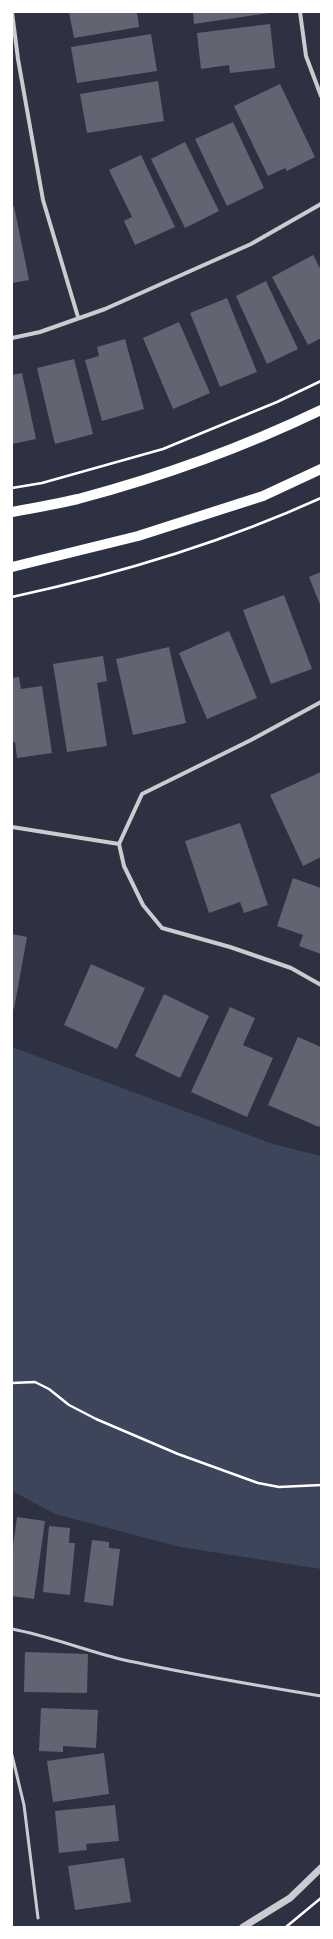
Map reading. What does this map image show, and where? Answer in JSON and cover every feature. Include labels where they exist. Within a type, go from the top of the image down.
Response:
[{"type":"main road","points":[[12,512],[77,499],[168,472],[279,430],[321,410]]},
{"type":"main road","points":[[12,568],[152,532],[263,496],[321,469]]},
{"type":"street","points":[[12,12],[18,59],[43,200],[78,317]]},
{"type":"street","points":[[300,12],[306,56],[321,96]]},
{"type":"street","points":[[12,338],[40,332],[78,317],[105,309],[251,244],[321,204]]},
{"type":"street","points":[[321,702],[251,740],[142,794],[119,844],[124,866],[143,905],[162,928],[196,936],[244,951],[291,968],[321,985]]},
{"type":"street","points":[[12,827],[119,844]]},
{"type":"street","points":[[243,1927],[290,1898],[321,1868]]},
{"type":"lane","points":[[12,1629],[39,1634],[119,1658],[194,1674],[321,1696]]},
{"type":"lane","points":[[12,1755],[24,1805],[38,1918]]},
{"type":"path","points":[[12,488],[42,483],[163,449],[277,402],[321,381]]},
{"type":"path","points":[[12,597],[73,584],[141,565],[218,540],[274,519],[321,498]]},
{"type":"path","points":[[12,1383],[35,1382],[49,1389],[68,1405],[96,1419],[178,1454],[258,1484],[279,1487],[321,1485]]},
{"type":"path","points":[[286,1927],[321,1898]]},
{"type":"shaded area","points":[[12,1047],[273,1144],[321,1156],[321,1569],[180,1547],[55,1514],[12,1491]]},
{"type":"building","points":[[69,12],[137,12],[139,27],[74,38]]},
{"type":"building","points":[[193,12],[269,12],[269,13],[194,24]]},
{"type":"building","points":[[270,24],[275,68],[230,73],[229,65],[201,69],[197,33]]},
{"type":"building","points":[[151,34],[157,71],[77,83],[71,47]]},
{"type":"building","points":[[158,81],[164,121],[87,133],[80,94]]},
{"type":"building","points":[[280,84],[315,157],[287,171],[285,168],[268,176],[234,106]]},
{"type":"building","points":[[233,122],[264,188],[227,206],[195,139]]},
{"type":"building","points":[[185,142],[219,211],[185,228],[151,159]]},
{"type":"building","points":[[141,155],[175,227],[135,245],[124,221],[132,217],[109,170]]},
{"type":"building","points":[[14,206],[29,280],[12,283],[12,207]]},
{"type":"building","points":[[313,255],[321,270],[321,338],[308,345],[272,277]]},
{"type":"building","points":[[266,281],[298,349],[267,364],[236,296]]},
{"type":"building","points":[[227,298],[257,372],[220,387],[190,313]]},
{"type":"building","points":[[179,322],[210,393],[173,409],[143,338]]},
{"type":"building","points":[[125,339],[144,409],[102,421],[85,360],[99,356],[97,347]]},
{"type":"building","points":[[74,359],[93,434],[55,444],[37,368]]},
{"type":"building","points":[[22,373],[36,439],[12,444],[12,375]]},
{"type":"building","points":[[321,572],[321,607],[309,577]]},
{"type":"building","points":[[284,595],[312,669],[271,684],[243,610]]},
{"type":"building","points":[[229,631],[257,698],[207,719],[179,653]]},
{"type":"building","points":[[169,647],[186,723],[133,735],[116,659]]},
{"type":"building","points":[[103,656],[107,681],[97,683],[107,746],[67,752],[53,664]]},
{"type":"building","points":[[19,677],[21,689],[42,686],[52,753],[17,758],[15,742],[12,743],[12,678]]},
{"type":"building","points":[[321,772],[321,857],[303,866],[270,795]]},
{"type":"building","points":[[240,823],[268,905],[244,913],[240,902],[209,913],[185,841]]},
{"type":"building","points":[[293,878],[321,888],[321,954],[299,946],[303,935],[277,926]]},
{"type":"building","points":[[12,934],[27,937],[14,1009],[12,1008]]},
{"type":"building","points":[[91,964],[145,988],[117,1049],[64,1025]]},
{"type":"building","points":[[164,994],[209,1016],[180,1078],[135,1056]]},
{"type":"building","points":[[230,1007],[255,1018],[243,1045],[273,1058],[247,1117],[191,1092]]},
{"type":"building","points":[[298,1037],[321,1047],[321,1123],[319,1127],[268,1105]]},
{"type":"building","points":[[17,1517],[45,1521],[34,1599],[12,1596],[12,1554]]},
{"type":"building","points":[[49,1526],[70,1528],[69,1543],[75,1543],[70,1595],[43,1592]]},
{"type":"building","points":[[92,1540],[109,1542],[109,1548],[120,1549],[113,1606],[84,1602]]},
{"type":"building","points":[[25,1652],[88,1654],[87,1693],[24,1692]]},
{"type":"building","points":[[41,1708],[98,1710],[96,1748],[63,1746],[63,1752],[39,1751]]},
{"type":"building","points":[[104,1753],[109,1794],[53,1802],[47,1761]]},
{"type":"building","points":[[115,1805],[119,1841],[86,1844],[87,1850],[59,1853],[55,1811]]},
{"type":"building","points":[[124,1858],[131,1902],[75,1910],[68,1866]]}]
